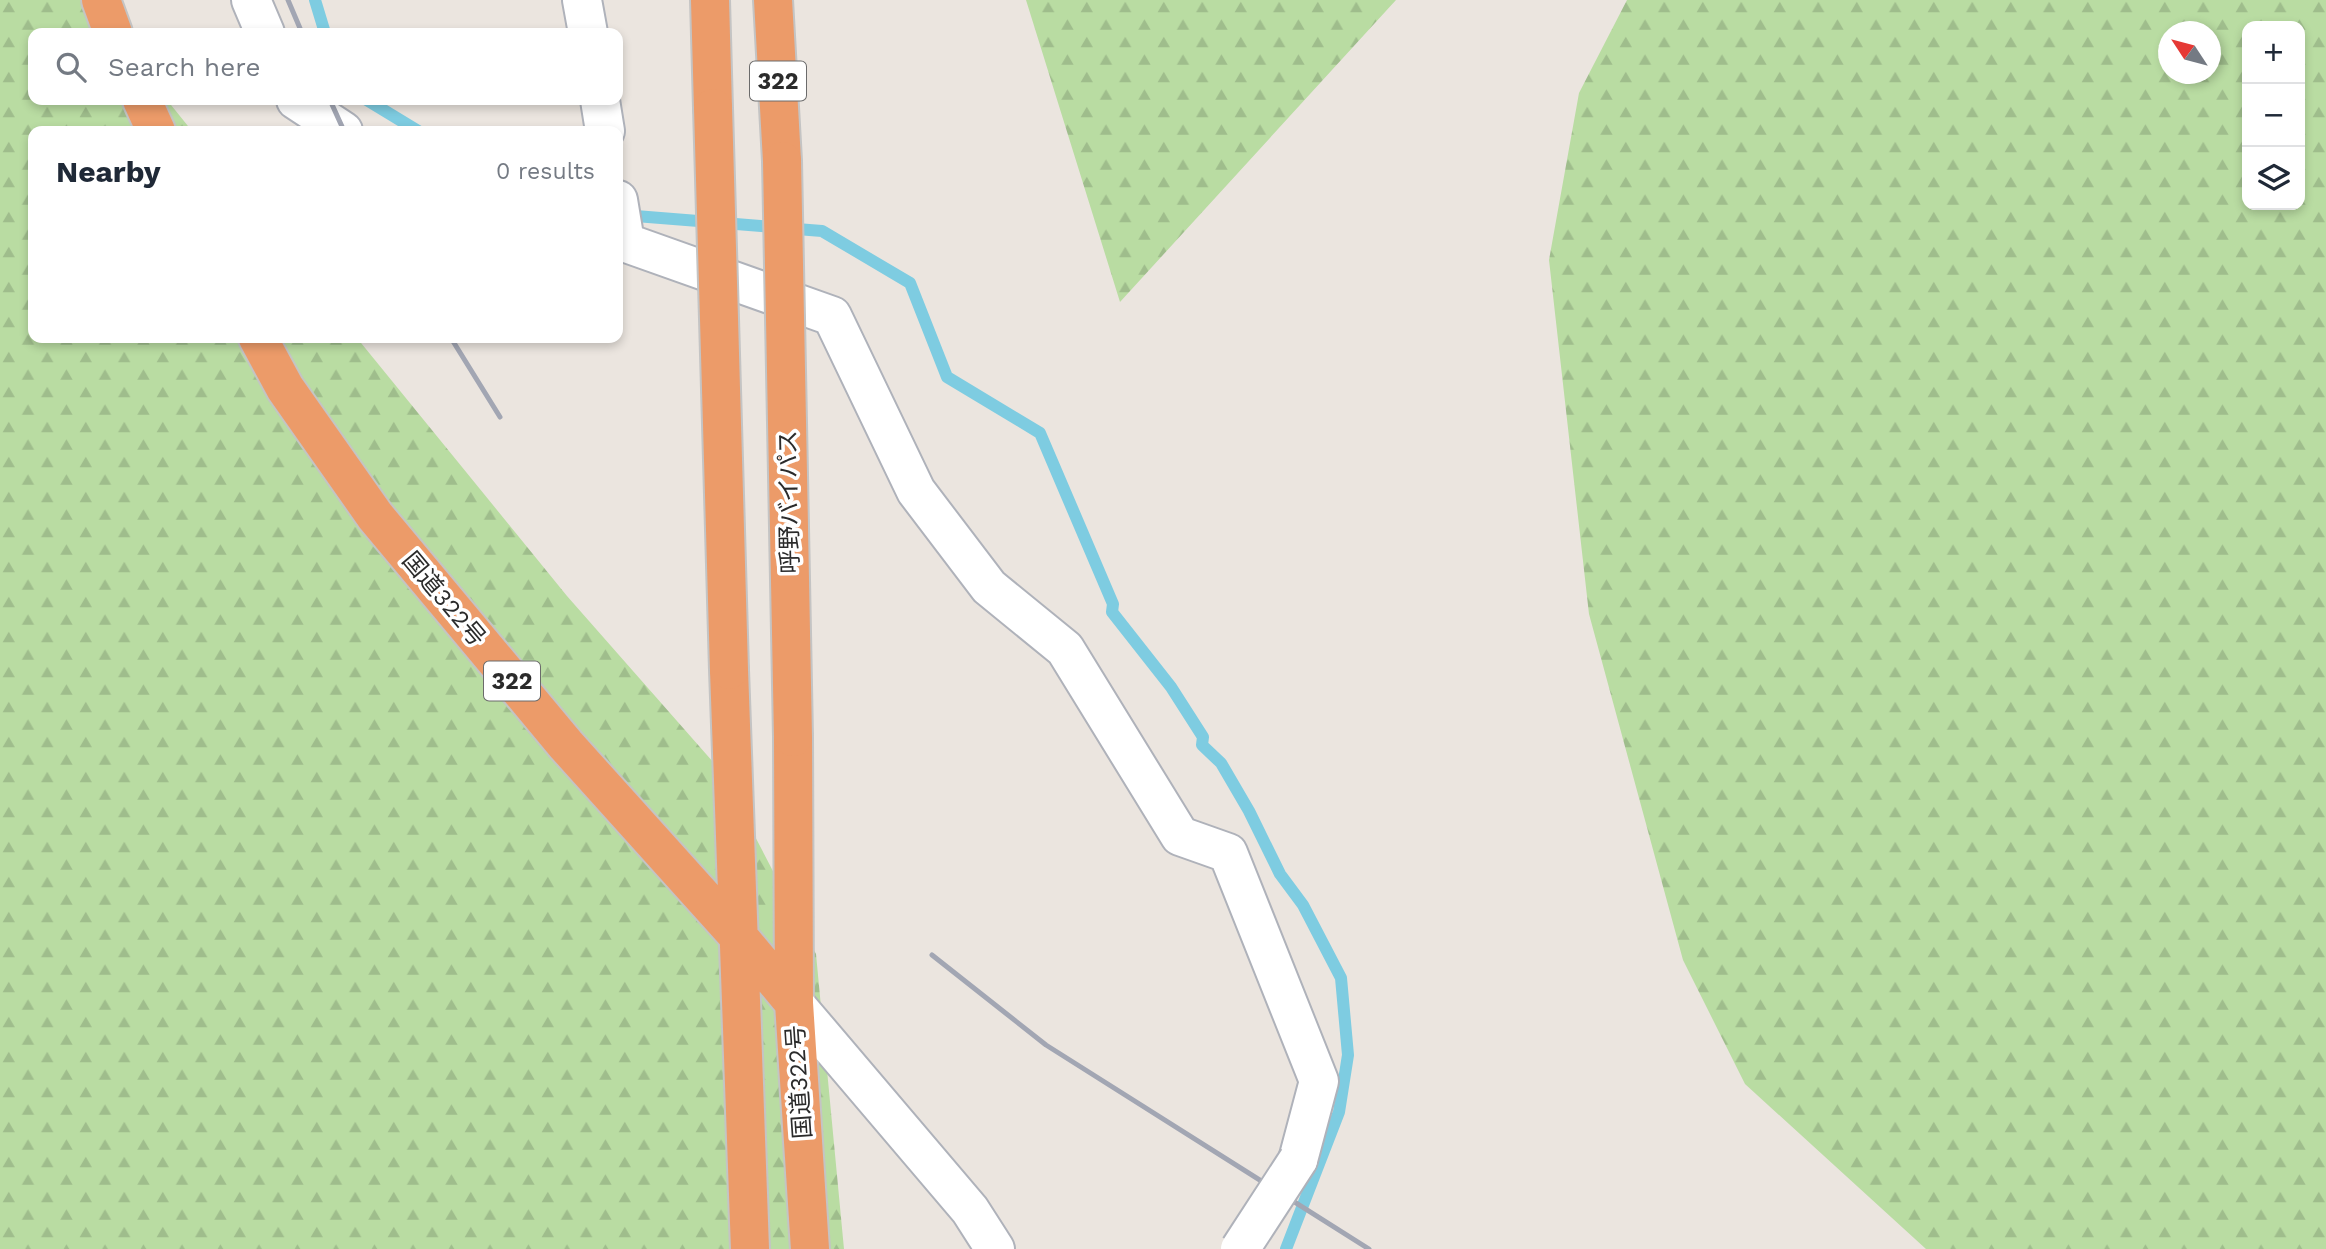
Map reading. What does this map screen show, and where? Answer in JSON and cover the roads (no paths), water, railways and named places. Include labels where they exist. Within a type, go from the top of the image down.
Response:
[{"type":"highway","points":[[101,0],[111,28]]},
{"type":"highway","points":[[710,0],[729,670],[750,1249]]},
{"type":"highway","name":"呼野バイパス","points":[[773,0],[782,161],[793,737],[794,1003]]},
{"type":"highway","points":[[144,105],[154,126]]},
{"type":"highway","name":"国道322号","points":[[261,343],[285,388],[374,516],[566,745],[738,936],[794,1003],[810,1249]]},
{"type":"street","points":[[251,0],[263,28]]},
{"type":"street","points":[[582,0],[587,28]]},
{"type":"street","points":[[304,105],[335,126]]},
{"type":"street","points":[[601,105],[604,126]]},
{"type":"street","points":[[623,241],[832,316],[916,491],[989,587],[1065,649],[1180,836],[1228,853],[1319,1081],[1298,1160],[1240,1249]]},
{"type":"street","name":"322","points":[[794,1003],[970,1210],[995,1249]]},
{"type":"waterway","points":[[315,0],[323,28]]},
{"type":"waterway","points":[[375,105],[410,126]]},
{"type":"waterway","points":[[623,215],[822,231],[910,283],[947,377],[1040,433],[1113,604],[1112,612],[1171,687],[1203,737],[1202,745],[1221,763],[1249,811],[1280,874],[1303,905],[1341,978],[1348,1055],[1339,1112],[1286,1249]]},
{"type":"railway","points":[[288,0],[300,28]]},
{"type":"railway","points":[[332,105],[342,126]]},
{"type":"railway","points":[[454,343],[500,417]]},
{"type":"railway","points":[[932,955],[1046,1045],[1369,1249]]}]
